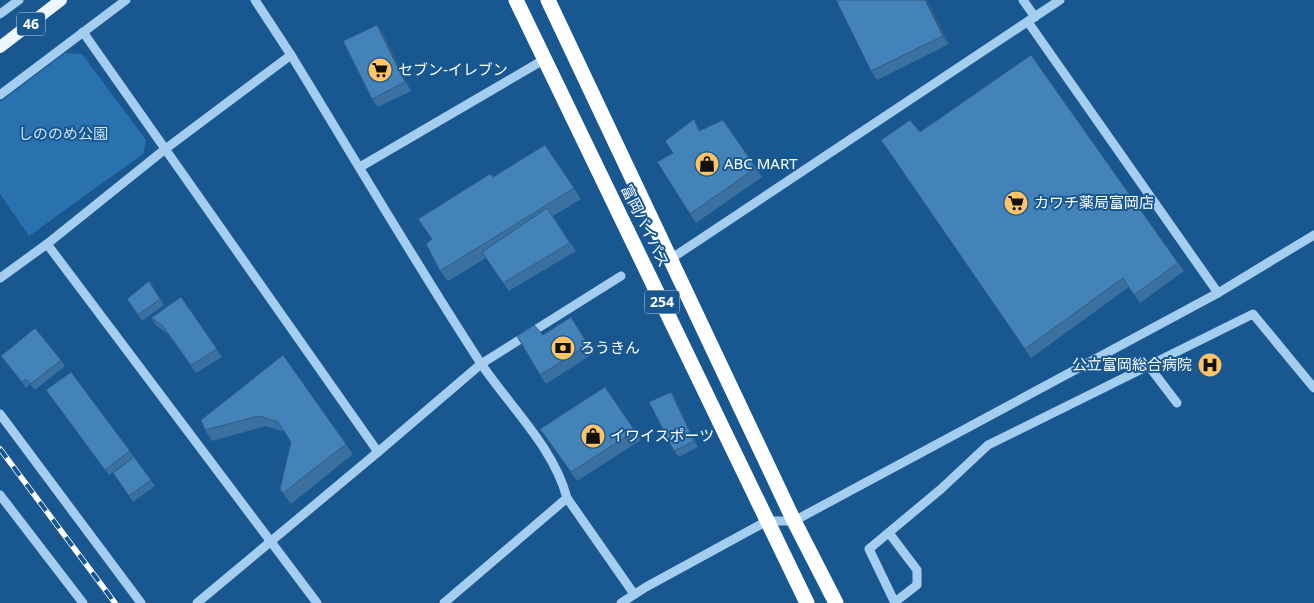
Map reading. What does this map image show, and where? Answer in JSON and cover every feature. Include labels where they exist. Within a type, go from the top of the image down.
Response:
[{"type":"highway","name":"富岡バイパス","points":[[516,0],[807,603]]},
{"type":"highway","name":"富岡バイパス","points":[[548,0],[672,258],[794,521],[836,603]]},
{"type":"main road","name":"46","points":[[0,47],[61,0]]},
{"type":"street","points":[[0,14],[8,3],[19,0]]},
{"type":"street","points":[[0,95],[126,0]]},
{"type":"street","points":[[255,0],[360,168],[426,279],[481,364],[531,430],[562,480],[567,498],[634,594]]},
{"type":"street","points":[[1023,0],[1031,19],[1218,293]]},
{"type":"street","points":[[672,258],[1060,0]]},
{"type":"street","points":[[83,32],[164,150],[378,452]]},
{"type":"street","points":[[0,278],[47,244],[164,150],[291,56]]},
{"type":"street","points":[[360,168],[545,59]]},
{"type":"street","points":[[621,603],[646,587],[767,521],[794,521],[1218,293],[1314,235]]},
{"type":"street","points":[[47,244],[318,603]]},
{"type":"street","points":[[198,603],[481,364],[621,276]]},
{"type":"street","points":[[889,533],[917,570],[917,585],[895,602],[869,549],[988,446],[1253,314],[1314,388]]},
{"type":"street","points":[[1148,366],[1176,403]]},
{"type":"street","points":[[0,414],[142,603]]},
{"type":"street","points":[[0,495],[83,603]]},
{"type":"street","points":[[444,603],[567,498]]},
{"type":"green space","name":"しののめ公園","points":[[65,53],[82,54],[146,140],[143,154],[29,236],[0,194],[0,102]]},
{"type":"building","points":[[836,0],[925,0],[943,36],[871,71]]},
{"type":"building","name":"セブン-イレブン","points":[[377,25],[405,82],[372,99],[343,41]]},
{"type":"building","points":[[1031,55],[1178,263],[1134,295],[1123,278],[1025,349],[881,140],[910,120],[920,132]]},
{"type":"building","points":[[694,119],[699,131],[723,120],[756,168],[690,214],[657,162],[673,153],[665,141]]},
{"type":"building","points":[[545,145],[574,188],[440,271],[426,244],[432,239],[418,219],[490,174],[493,177]]},
{"type":"building","points":[[547,208],[570,243],[503,283],[482,252]]},
{"type":"building","points":[[149,281],[160,299],[138,315],[127,299]]},
{"type":"building","points":[[181,297],[217,349],[191,365],[162,325],[151,318]]},
{"type":"building","points":[[571,317],[588,345],[540,375],[517,336],[534,325],[543,335]]},
{"type":"building","points":[[35,328],[61,360],[31,384],[26,379],[22,382],[1,356]]},
{"type":"building","points":[[283,355],[346,444],[283,493],[280,489],[291,442],[278,422],[259,416],[205,430],[201,420]]},
{"type":"building","points":[[71,372],[130,451],[105,470],[46,390]]},
{"type":"building","points":[[605,387],[635,431],[571,472],[540,429]]},
{"type":"building","points":[[671,392],[694,441],[674,451],[649,402]]},
{"type":"building","points":[[134,457],[151,480],[129,496],[113,473]]},
{"type":"railway","points":[[0,449],[115,603]]},
{"type":"place","name":"セブン-イレブン","points":[[380,70]]},
{"type":"place","name":"ABC MART","points":[[707,164]]},
{"type":"place","name":"カワチ薬局富岡店","points":[[1016,203]]},
{"type":"place","name":"ろうきん","points":[[563,348]]},
{"type":"place","name":"公立富岡総合病院","points":[[1210,365]]},
{"type":"place","name":"イワイスポーツ","points":[[593,436]]}]
